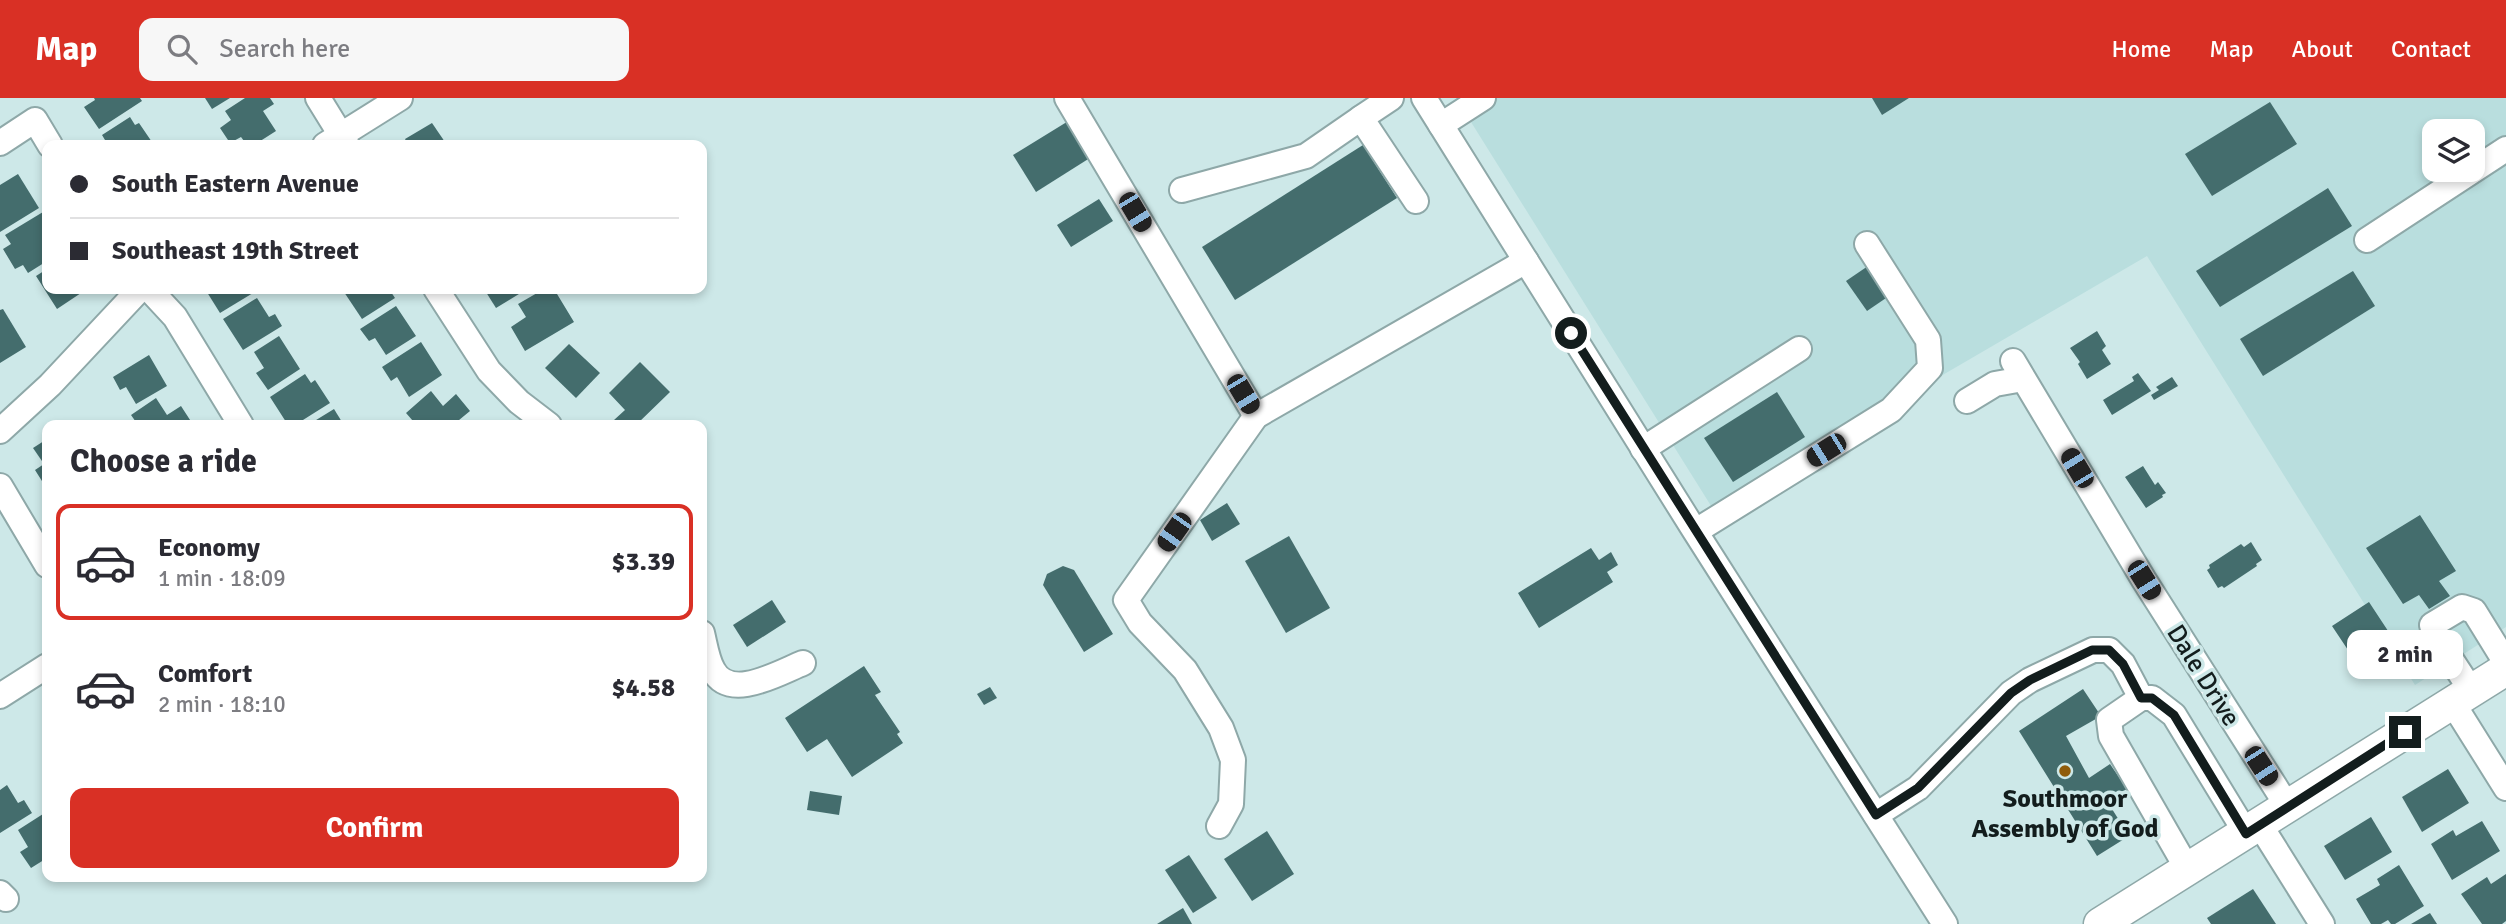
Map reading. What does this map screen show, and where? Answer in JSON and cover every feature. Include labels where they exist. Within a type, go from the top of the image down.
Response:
[{"type":"main road","points":[[2100,924],[2506,668]]},
{"type":"street","points":[[318,98],[337,140]]},
{"type":"street","points":[[341,140],[400,98]]},
{"type":"street","points":[[1067,98],[1256,416]]},
{"type":"street","points":[[1182,190],[1306,156],[1391,98]]},
{"type":"street","points":[[1424,98],[1945,924]]},
{"type":"street","points":[[1441,125],[1483,98]]},
{"type":"street","points":[[1361,118],[1416,201]]},
{"type":"street","points":[[0,142],[35,120],[47,140]]},
{"type":"street","points":[[2367,240],[2506,149]]},
{"type":"street","points":[[1696,531],[1891,410],[1930,368],[1928,340],[1867,244]]},
{"type":"street","points":[[1219,826],[1231,804],[1233,760],[1222,728],[1185,670],[1140,624],[1126,600],[1256,416],[1526,261]]},
{"type":"street","points":[[0,431],[50,386],[135,294]]},
{"type":"street","points":[[154,294],[175,317],[238,420]]},
{"type":"street","points":[[439,294],[489,371],[519,402],[542,420]]},
{"type":"street","points":[[1643,449],[1800,349]]},
{"type":"street","name":"Dale Drive","points":[[1967,401],[2018,370],[2144,580],[2288,807]]},
{"type":"street","points":[[0,486],[42,557]]},
{"type":"street","points":[[2506,663],[2474,611],[2462,607],[2432,625],[2506,788]]},
{"type":"street","points":[[1876,815],[1918,788],[2011,693],[2030,680],[2092,650],[2109,650],[2123,664],[2141,698]]},
{"type":"street","points":[[707,651],[712,669],[722,683],[731,686],[746,684],[803,663]]},
{"type":"street","points":[[0,696],[42,669]]},
{"type":"street","points":[[2188,870],[2111,736],[2109,720],[2141,698],[2152,698],[2174,715],[2322,924]]},
{"type":"shaded area","points":[[1456,98],[2506,98],[2506,627],[2415,685],[2147,256],[1713,509]]},
{"type":"building","points":[[94,98],[140,98],[142,101],[99,129],[84,107],[95,100]]},
{"type":"building","points":[[205,98],[230,98],[212,109]]},
{"type":"building","points":[[245,98],[270,98],[274,104],[263,111],[276,131],[262,140],[243,140],[241,137],[228,140],[220,128],[231,120],[225,111]]},
{"type":"building","points":[[1872,98],[1909,98],[1882,115]]},
{"type":"building","points":[[2270,102],[2297,144],[2212,196],[2185,154]]},
{"type":"building","points":[[130,117],[135,125],[139,123],[151,140],[105,140],[102,135]]},
{"type":"building","points":[[1070,120],[1093,156],[1036,192],[1013,155]]},
{"type":"building","points":[[432,123],[444,140],[406,140]]},
{"type":"building","points":[[1363,145],[1397,198],[1235,300],[1202,247]]},
{"type":"building","points":[[18,174],[39,208],[0,232],[0,185]]},
{"type":"building","points":[[2328,188],[2352,226],[2220,307],[2196,271]]},
{"type":"building","points":[[1099,199],[1113,221],[1071,247],[1057,225]]},
{"type":"building","points":[[42,213],[42,264],[28,273],[23,265],[15,269],[3,249],[11,244],[5,235]]},
{"type":"building","points":[[1868,266],[1889,296],[1867,311],[1846,281]]},
{"type":"building","points":[[2353,271],[2375,306],[2263,376],[2240,339]]},
{"type":"building","points":[[42,272],[42,285],[36,276]]},
{"type":"building","points":[[47,294],[80,294],[57,309]]},
{"type":"building","points":[[208,294],[251,294],[220,313]]},
{"type":"building","points":[[345,294],[392,294],[395,298],[362,319]]},
{"type":"building","points":[[487,294],[519,294],[496,308]]},
{"type":"building","points":[[535,294],[557,294],[574,322],[525,351],[511,327],[526,317],[518,304]]},
{"type":"building","points":[[257,298],[269,317],[275,314],[282,326],[243,350],[223,319]]},
{"type":"building","points":[[396,306],[416,336],[386,355],[375,338],[369,341],[360,329]]},
{"type":"building","points":[[3,309],[26,347],[0,363],[0,310]]},
{"type":"building","points":[[2097,331],[2106,346],[2102,350],[2111,364],[2087,379],[2070,348]]},
{"type":"building","points":[[279,336],[300,369],[268,390],[256,373],[264,368],[254,352]]},
{"type":"building","points":[[421,342],[442,375],[409,397],[397,377],[391,381],[382,367]]},
{"type":"building","points":[[569,344],[600,373],[576,398],[545,368]]},
{"type":"building","points":[[149,355],[167,386],[136,404],[126,387],[120,390],[113,377]]},
{"type":"building","points":[[640,362],[670,392],[641,420],[614,420],[625,410],[609,393]]},
{"type":"building","points":[[2138,373],[2151,391],[2112,415],[2103,400],[2134,381],[2132,377]]},
{"type":"building","points":[[305,374],[311,383],[315,380],[330,403],[303,420],[285,420],[270,397]]},
{"type":"building","points":[[2172,377],[2178,386],[2154,400],[2151,395],[2159,390],[2156,387]]},
{"type":"building","points":[[431,391],[443,406],[456,394],[470,411],[459,420],[412,420],[406,413]]},
{"type":"building","points":[[1777,392],[1805,437],[1733,482],[1704,438]]},
{"type":"building","points":[[156,398],[167,415],[181,406],[190,420],[134,420],[131,415]]},
{"type":"building","points":[[334,409],[341,420],[316,420]]},
{"type":"building","points":[[42,442],[42,461],[33,448]]},
{"type":"building","points":[[42,465],[42,481],[35,470]]},
{"type":"building","points":[[2143,466],[2155,485],[2158,482],[2166,493],[2146,508],[2125,477]]},
{"type":"building","points":[[1227,503],[1240,524],[1212,541],[1200,520]]},
{"type":"building","points":[[2420,515],[2456,571],[2439,581],[2450,596],[2429,609],[2419,595],[2403,604],[2366,548]]},
{"type":"building","points":[[1289,536],[1330,608],[1286,633],[1245,561]]},
{"type":"building","points":[[2251,542],[2262,560],[2224,588],[2218,588],[2207,570],[2209,565],[2241,544],[2244,547]]},
{"type":"building","points":[[1591,548],[1599,560],[1611,552],[1618,565],[1607,572],[1613,582],[1539,628],[1518,593]]},
{"type":"building","points":[[1063,566],[1074,570],[1113,634],[1084,652],[1043,585],[1047,574]]},
{"type":"building","points":[[772,600],[786,622],[747,647],[733,625]]},
{"type":"building","points":[[2369,602],[2394,640],[2378,651],[2373,643],[2352,656],[2332,626]]},
{"type":"building","points":[[864,666],[881,692],[875,695],[900,732],[897,734],[903,743],[852,777],[827,739],[807,752],[785,718]]},
{"type":"building","points":[[990,687],[997,698],[984,705],[977,694]]},
{"type":"building","name":"Southmoor Assembly of God","points":[[2083,689],[2101,716],[2066,736],[2089,778],[2110,764],[2127,789],[2107,801],[2129,836],[2097,856],[2019,731]]},
{"type":"building","points":[[2448,769],[2469,803],[2422,832],[2402,797]]},
{"type":"building","points":[[7,785],[18,803],[24,800],[32,813],[0,833],[0,790]]},
{"type":"building","points":[[810,791],[842,796],[839,815],[807,810]]},
{"type":"building","points":[[42,815],[42,861],[31,868],[20,852],[28,847],[18,830]]},
{"type":"building","points":[[2371,817],[2392,852],[2345,880],[2324,846]]},
{"type":"building","points":[[2482,821],[2500,851],[2452,880],[2431,844],[2453,830],[2456,836]]},
{"type":"building","points":[[1267,831],[1294,874],[1252,901],[1224,859]]},
{"type":"building","points":[[1189,855],[1217,898],[1193,913],[1165,870]]},
{"type":"building","points":[[2399,865],[2424,906],[2395,924],[2388,920],[2381,924],[2371,924],[2356,899],[2380,885],[2377,879]]},
{"type":"building","points":[[2506,874],[2506,921],[2502,924],[2482,924],[2461,894],[2487,877],[2491,884]]},
{"type":"building","points":[[2253,889],[2276,924],[2211,924],[2207,918]]},
{"type":"building","points":[[1183,908],[1192,924],[1157,924]]},
{"type":"building","points":[[2430,913],[2437,924],[2411,924]]},
{"type":"place","name":"Southmoor Assembly of God","points":[[2065,771]]},
{"type":"route","points":[[1571,333],[1876,815],[1918,788],[2011,693],[2030,680],[2092,650],[2109,650],[2123,664],[2141,698],[2152,698],[2174,715],[2246,834],[2405,732]]}]
